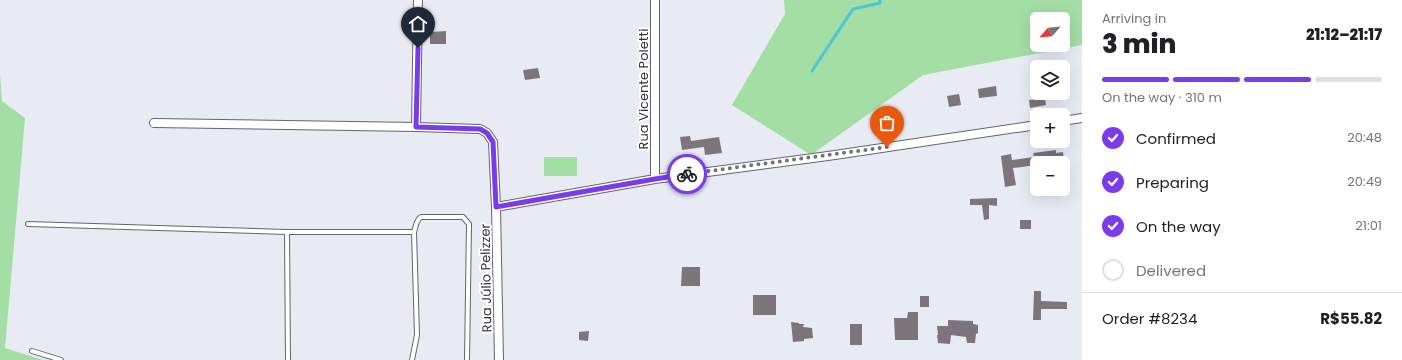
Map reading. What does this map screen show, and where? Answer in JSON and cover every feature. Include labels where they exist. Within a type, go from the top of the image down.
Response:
[{"type":"street","points":[[154,123],[416,127],[418,0]]},
{"type":"street","name":"Rua Vicente Poletti","points":[[655,179],[656,0]]},
{"type":"street","points":[[1070,120],[1082,118]]},
{"type":"street","points":[[496,207],[655,179],[828,156],[1030,126]]},
{"type":"street","name":"Rua Júlio Pelizzer","points":[[416,127],[480,129],[487,133],[493,142],[496,207],[499,360]]},
{"type":"lane","points":[[412,360],[417,335],[414,232],[418,219],[422,217],[463,217],[469,224],[467,360]]},
{"type":"lane","points":[[28,224],[287,232],[414,232]]},
{"type":"lane","points":[[287,232],[288,360]]},
{"type":"lane","points":[[32,351],[60,360]]},
{"type":"green space","points":[[784,0],[1082,0],[1082,45],[1070,47],[1070,12],[1030,12],[1030,52],[1045,52],[923,75],[811,155],[732,105],[785,14]]},
{"type":"green space","points":[[0,74],[2,101],[25,118],[5,348],[43,360],[0,360]]},
{"type":"green space","points":[[544,157],[577,157],[577,176],[544,176]]},
{"type":"building","points":[[446,31],[446,44],[430,44],[430,32]]},
{"type":"building","points":[[538,68],[540,78],[525,80],[523,70]]},
{"type":"building","points":[[996,86],[997,96],[979,98],[978,89]]},
{"type":"building","points":[[959,94],[961,105],[949,107],[947,96]]},
{"type":"building","points":[[1029,100],[1045,100],[1046,105],[1030,108]]},
{"type":"building","points":[[690,136],[691,141],[719,137],[722,153],[705,155],[704,147],[682,150],[680,137]]},
{"type":"building","points":[[1056,150],[1056,153],[1063,152],[1063,156],[1034,156],[1033,153]]},
{"type":"building","points":[[1011,154],[1012,160],[1030,158],[1030,166],[1013,168],[1016,185],[1005,187],[1001,156]]},
{"type":"building","points":[[997,198],[997,206],[989,205],[989,219],[984,220],[982,205],[970,205],[970,199]]},
{"type":"building","points":[[1020,220],[1031,220],[1031,229],[1020,229]]},
{"type":"building","points":[[682,267],[700,267],[700,286],[681,286]]},
{"type":"building","points":[[1034,291],[1041,291],[1041,301],[1067,302],[1067,309],[1041,309],[1041,320],[1033,320]]},
{"type":"building","points":[[753,295],[776,295],[776,315],[753,315]]},
{"type":"building","points":[[920,296],[929,296],[929,307],[920,307]]},
{"type":"building","points":[[908,312],[918,312],[918,340],[895,340],[894,318],[907,318]]},
{"type":"building","points":[[948,320],[973,321],[973,324],[978,325],[978,333],[976,334],[975,343],[967,343],[966,337],[951,335],[950,344],[938,343],[937,326],[948,326]]},
{"type":"building","points":[[791,322],[804,324],[803,327],[812,328],[813,338],[793,342]]},
{"type":"building","points":[[850,324],[862,324],[862,345],[850,345]]},
{"type":"building","points":[[589,331],[588,341],[579,340],[579,332]]},
{"type":"waterway","points":[[812,71],[853,9],[880,3],[880,0]]},
{"type":"way so far","points":[[687,174],[887,147]]},
{"type":"route","points":[[418,48],[416,127],[480,129],[487,133],[493,142],[496,207],[687,174]]}]
